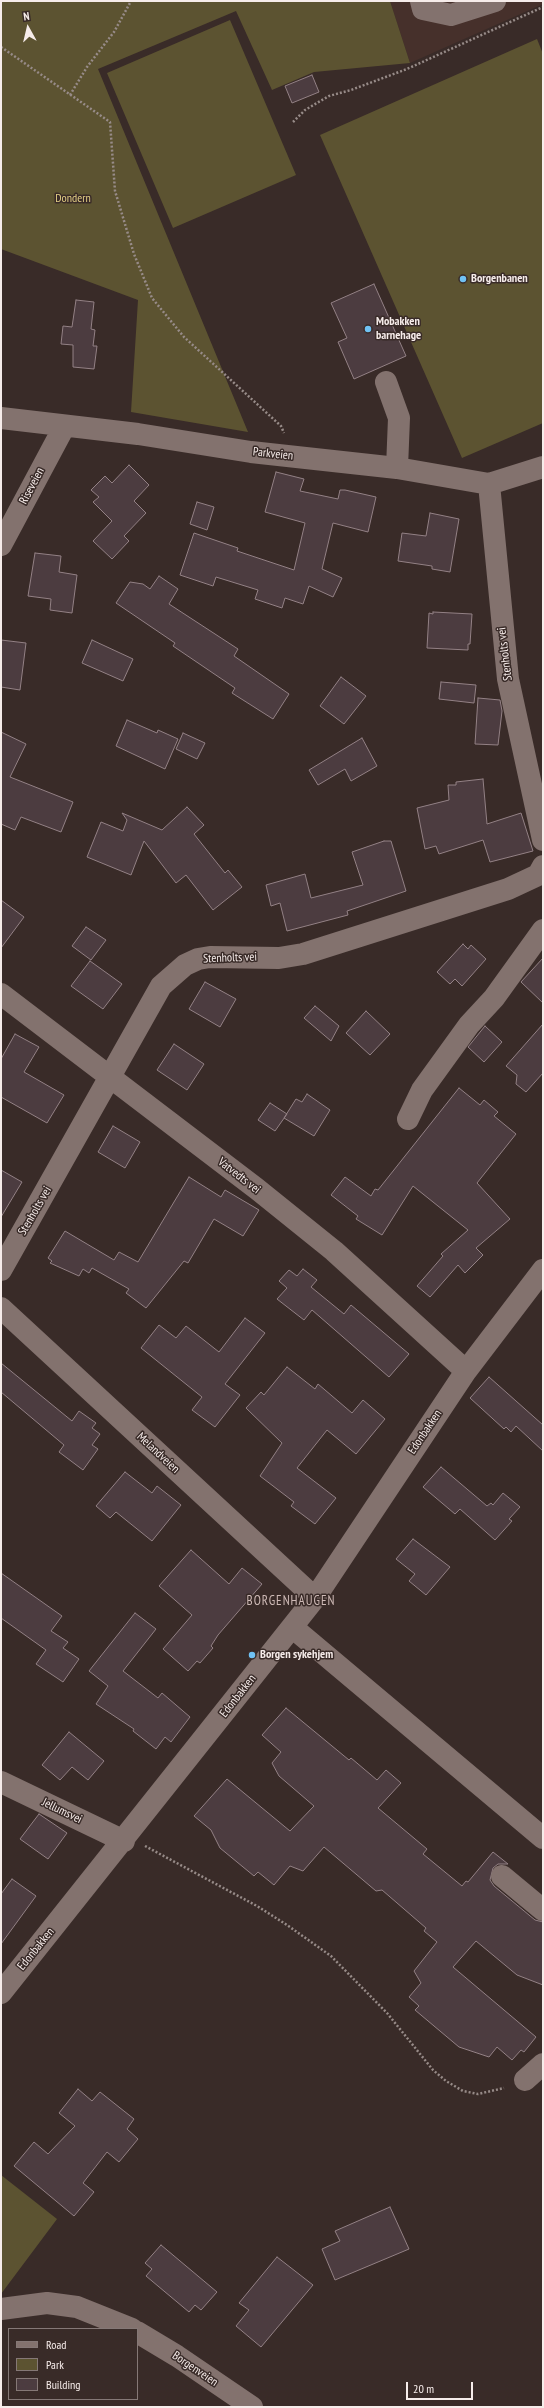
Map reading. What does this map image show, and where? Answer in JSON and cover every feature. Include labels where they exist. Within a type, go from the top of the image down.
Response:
[{"type":"street","points":[[421,1],[423,9],[451,15],[495,1]]},
{"type":"street","points":[[386,382],[399,418],[397,468]]},
{"type":"street","name":"Parkveien","points":[[1,418],[64,427],[138,434],[251,452],[397,468],[489,484],[543,467]]},
{"type":"street","name":"Riseveien","points":[[1,545],[64,427]]},
{"type":"street","name":"Stenholts vei","points":[[489,484],[508,679],[542,827]]},
{"type":"street","name":"Stenholts vei","points":[[1,1270],[111,1078],[161,986],[185,965],[198,959],[210,957],[279,958],[303,954],[508,889],[538,875],[543,866]]},
{"type":"street","points":[[408,1119],[422,1090],[469,1025],[494,998],[543,930]]},
{"type":"street","name":"Vatvedts vei","points":[[1,994],[334,1251],[466,1371]]},
{"type":"street","name":"Edonbakken","points":[[1,1993],[125,1839],[315,1598],[466,1371],[543,1270]]},
{"type":"street","name":"Melandveien","points":[[1,1308],[315,1598]]},
{"type":"street","points":[[292,1628],[543,1838]]},
{"type":"street","name":"Jellumsvei","points":[[1,1782],[125,1839]]},
{"type":"street","points":[[502,1876],[543,1910]]},
{"type":"street","points":[[525,2080],[543,2064]]},
{"type":"street","points":[[1,2309],[48,2303],[77,2306],[130,2328]]},
{"type":"street","name":"Borgenveien","points":[[138,2333],[177,2356],[252,2407]]},
{"type":"path","points":[[70,95],[87,67],[114,32],[131,1]]},
{"type":"path","points":[[293,122],[305,110],[329,96],[351,90],[407,69],[543,7]]},
{"type":"path","points":[[1,47],[110,122],[115,191],[134,254],[152,298],[184,337],[281,426],[294,456]]},
{"type":"path","points":[[125,1839],[257,1906],[287,1924],[331,1956],[387,2013],[433,2070],[446,2081],[463,2091],[478,2094],[512,2086],[525,2080]]},
{"type":"shaded area","points":[[390,1],[543,1],[543,4],[410,63]]},
{"type":"green space","name":"Dondern","points":[[1,1],[390,1],[410,63],[314,72],[272,90],[236,11],[98,69],[248,432],[131,412],[138,300],[1,249]]},
{"type":"green space","points":[[230,20],[296,175],[173,228],[107,73]]},
{"type":"green space","name":"Borgenbanen","points":[[537,39],[543,54],[543,423],[462,458],[320,135]]},
{"type":"green space","points":[[1,2175],[57,2219],[1,2294]]},
{"type":"building","points":[[312,75],[319,92],[292,103],[285,86]]},
{"type":"building","points":[[374,284],[406,356],[354,379],[338,342],[347,338],[331,303]]},
{"type":"building","points":[[76,300],[94,302],[91,329],[95,330],[93,346],[97,346],[94,369],[73,367],[73,345],[61,344],[63,326],[72,327]]},
{"type":"building","points":[[129,465],[149,485],[134,501],[146,513],[124,536],[129,541],[112,559],[93,541],[112,521],[93,502],[99,497],[91,490],[105,476],[112,483]]},
{"type":"building","points":[[276,472],[304,479],[300,491],[338,499],[340,490],[376,497],[368,532],[333,523],[322,569],[342,578],[333,597],[309,586],[303,604],[285,598],[282,608],[255,599],[258,590],[216,577],[213,586],[180,575],[194,533],[238,548],[237,551],[294,570],[305,523],[265,512]]},
{"type":"building","points":[[197,502],[214,507],[207,530],[190,524]]},
{"type":"building","points":[[430,513],[459,519],[450,572],[432,569],[432,566],[398,561],[402,533],[426,536]]},
{"type":"building","points":[[35,553],[61,556],[59,572],[77,575],[72,613],[50,610],[51,599],[28,596]]},
{"type":"building","points":[[159,576],[178,589],[169,604],[238,649],[234,656],[289,694],[273,719],[232,693],[235,688],[173,646],[175,643],[116,603],[130,582],[143,584],[150,589]]},
{"type":"building","points":[[433,612],[472,614],[470,644],[468,644],[468,650],[427,648],[429,613],[433,614]]},
{"type":"building","points":[[1,640],[26,643],[20,690],[1,687]]},
{"type":"building","points":[[92,640],[133,659],[123,681],[82,663]]},
{"type":"building","points":[[341,677],[366,696],[344,724],[320,706]]},
{"type":"building","points":[[441,682],[476,685],[474,703],[439,699]]},
{"type":"building","points":[[478,698],[500,700],[502,711],[498,745],[475,744]]},
{"type":"building","points":[[127,720],[157,733],[158,730],[178,739],[165,769],[116,746]]},
{"type":"building","points":[[1,732],[26,744],[10,777],[73,802],[61,832],[21,817],[15,830],[1,824]]},
{"type":"building","points":[[183,733],[205,743],[197,759],[176,749]]},
{"type":"building","points":[[362,738],[377,766],[351,781],[345,769],[318,785],[309,770]]},
{"type":"building","points":[[483,779],[487,824],[521,813],[533,851],[490,862],[483,840],[439,854],[436,846],[425,849],[417,808],[449,800],[448,785],[456,785],[456,782]]},
{"type":"building","points":[[187,807],[204,825],[194,834],[225,873],[228,870],[242,887],[213,910],[186,875],[176,883],[144,841],[131,875],[87,857],[101,822],[123,831],[127,820],[122,813],[162,830]]},
{"type":"building","points":[[384,841],[391,841],[406,891],[347,911],[348,915],[287,931],[280,903],[271,906],[266,885],[305,874],[311,898],[363,885],[352,852]]},
{"type":"building","points":[[1,900],[24,917],[1,948]]},
{"type":"building","points":[[86,927],[106,940],[91,960],[72,946]]},
{"type":"building","points":[[463,944],[468,949],[471,945],[486,959],[462,986],[455,979],[450,984],[437,972]]},
{"type":"building","points":[[543,958],[543,1003],[521,982]]},
{"type":"building","points":[[90,961],[122,984],[103,1009],[71,986]]},
{"type":"building","points":[[205,982],[236,999],[220,1027],[189,1009]]},
{"type":"building","points":[[315,1006],[339,1026],[331,1041],[304,1018]]},
{"type":"building","points":[[366,1011],[390,1034],[370,1055],[346,1033]]},
{"type":"building","points":[[543,1024],[543,1073],[526,1092],[516,1084],[517,1075],[506,1066]]},
{"type":"building","points":[[485,1026],[502,1042],[484,1062],[468,1047]]},
{"type":"building","points":[[15,1034],[39,1047],[24,1072],[64,1095],[47,1123],[1,1097],[1,1059]]},
{"type":"building","points":[[174,1044],[204,1064],[187,1090],[157,1070]]},
{"type":"building","points":[[459,1088],[480,1105],[484,1100],[498,1112],[494,1116],[516,1134],[477,1183],[510,1219],[476,1248],[483,1255],[465,1273],[458,1265],[430,1297],[417,1286],[443,1256],[441,1254],[468,1230],[413,1186],[382,1235],[356,1219],[358,1216],[331,1195],[345,1177],[371,1196],[375,1189],[378,1190]]},
{"type":"building","points":[[307,1094],[330,1110],[314,1136],[284,1118],[296,1099],[302,1102]]},
{"type":"building","points":[[270,1103],[287,1114],[275,1131],[258,1120]]},
{"type":"building","points":[[113,1126],[140,1142],[125,1168],[98,1152]]},
{"type":"building","points":[[1,1170],[22,1182],[1,1217]]},
{"type":"building","points":[[189,1177],[221,1197],[225,1190],[259,1210],[243,1236],[214,1219],[188,1263],[184,1261],[146,1308],[126,1293],[129,1289],[92,1268],[89,1273],[83,1269],[79,1276],[50,1263],[52,1261],[48,1258],[65,1231],[114,1260],[119,1252],[138,1262]]},
{"type":"building","points":[[303,1269],[317,1280],[311,1287],[344,1314],[351,1305],[409,1354],[389,1377],[312,1310],[304,1320],[277,1299],[287,1288],[279,1281],[289,1270],[297,1276]]},
{"type":"building","points":[[245,1318],[265,1333],[225,1384],[240,1395],[215,1427],[192,1410],[202,1397],[141,1348],[159,1325],[176,1338],[186,1326],[219,1352]]},
{"type":"building","points":[[1,1363],[72,1421],[79,1411],[96,1423],[92,1428],[100,1434],[92,1445],[98,1449],[83,1470],[59,1452],[64,1445],[1,1392]]},
{"type":"building","points":[[287,1367],[315,1389],[318,1384],[352,1413],[363,1400],[385,1419],[356,1454],[327,1430],[297,1468],[336,1498],[315,1524],[291,1506],[294,1502],[260,1476],[282,1443],[246,1408],[261,1392],[264,1395]]},
{"type":"building","points":[[489,1377],[543,1425],[543,1451],[516,1426],[511,1432],[506,1427],[504,1429],[470,1398]]},
{"type":"building","points":[[441,1467],[487,1506],[491,1503],[493,1505],[503,1493],[520,1507],[509,1519],[512,1521],[495,1540],[460,1509],[455,1514],[423,1487]]},
{"type":"building","points":[[125,1472],[152,1493],[157,1486],[181,1505],[152,1541],[116,1512],[110,1518],[96,1506]]},
{"type":"building","points":[[413,1539],[450,1567],[426,1595],[409,1581],[415,1574],[396,1559]]},
{"type":"building","points":[[191,1550],[229,1584],[242,1568],[262,1584],[218,1635],[211,1646],[213,1648],[200,1663],[197,1661],[188,1671],[163,1649],[192,1615],[159,1586]]},
{"type":"building","points":[[1,1573],[62,1616],[51,1631],[68,1642],[63,1648],[79,1659],[63,1682],[36,1664],[46,1650],[1,1618]]},
{"type":"building","points":[[135,1613],[156,1629],[123,1671],[158,1698],[162,1693],[190,1717],[171,1742],[165,1737],[156,1749],[133,1731],[134,1729],[96,1704],[108,1686],[89,1671]]},
{"type":"building","points":[[286,1708],[349,1760],[351,1758],[377,1780],[386,1770],[401,1783],[378,1808],[427,1849],[423,1854],[462,1886],[466,1881],[468,1882],[493,1852],[508,1864],[498,1864],[493,1868],[490,1880],[494,1886],[535,1920],[543,1922],[543,1985],[517,1975],[476,1941],[453,1967],[536,2037],[524,2052],[521,2050],[512,2060],[497,2047],[489,2057],[459,2047],[415,2010],[419,2006],[409,1997],[421,1983],[414,1971],[437,1942],[424,1931],[426,1928],[382,1890],[376,1891],[324,1847],[303,1871],[290,1866],[274,1885],[258,1872],[254,1876],[220,1848],[211,1830],[194,1816],[227,1779],[290,1831],[314,1806],[279,1776],[272,1763],[281,1752],[262,1735]]},
{"type":"building","points":[[69,1732],[104,1761],[88,1780],[72,1767],[60,1780],[42,1765]]},
{"type":"building","points":[[39,1814],[67,1833],[48,1859],[20,1839]]},
{"type":"building","points":[[12,1879],[36,1896],[1,1944],[1,1894]]},
{"type":"building","points":[[78,2089],[92,2101],[100,2092],[134,2119],[127,2129],[138,2139],[119,2162],[107,2152],[83,2183],[94,2192],[74,2216],[14,2166],[34,2142],[48,2154],[75,2126],[59,2113]]},
{"type":"building","points":[[390,2207],[409,2249],[335,2280],[322,2249],[340,2241],[335,2231]]},
{"type":"building","points":[[161,2245],[217,2292],[201,2310],[195,2305],[189,2312],[146,2276],[152,2269],[145,2263]]},
{"type":"building","points":[[277,2257],[313,2285],[261,2347],[236,2326],[249,2310],[239,2303]]},
{"type":"place","name":"Borgenbanen","points":[[463,279]]},
{"type":"place","name":"Mobakken barnehage","points":[[368,329]]},
{"type":"place","name":"Borgen sykehjem","points":[[252,1655]]},
{"type":"district","name":"BORGENHAUGEN","points":[[291,1601]]}]
